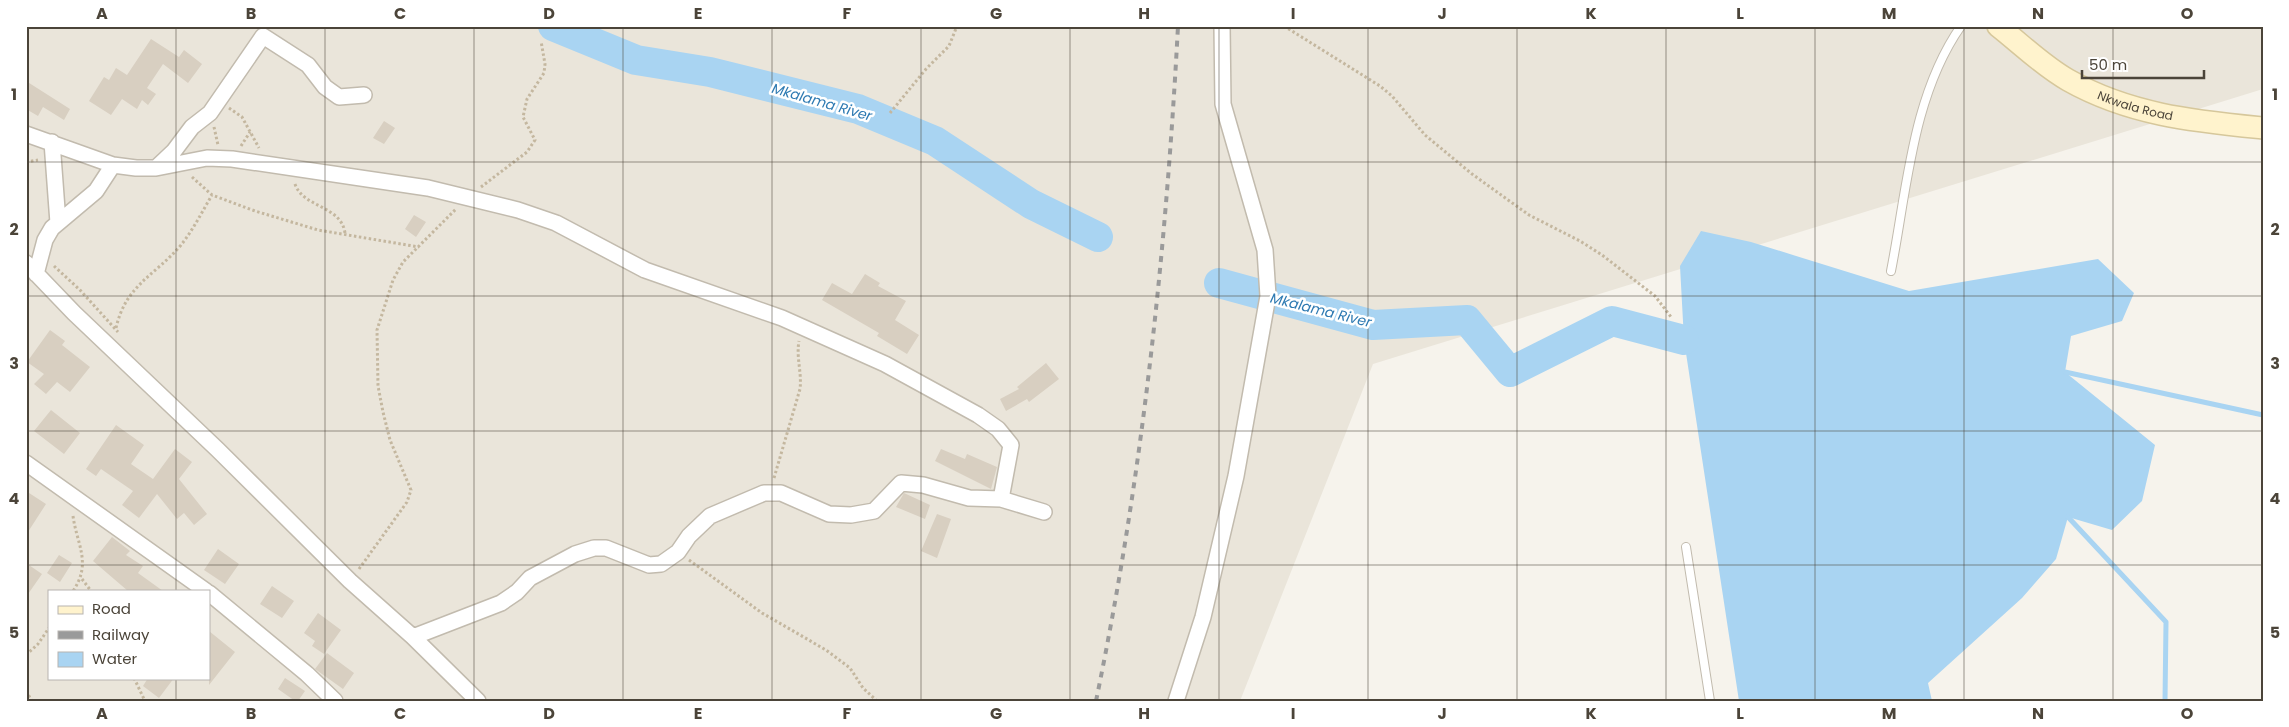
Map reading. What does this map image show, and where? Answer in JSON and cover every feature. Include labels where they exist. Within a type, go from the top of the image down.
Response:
[{"type":"street","points":[[1176,701],[1203,617],[1236,476],[1268,296],[1265,250],[1223,104],[1222,26]]},
{"type":"street","name":"Nkwala Road","points":[[1998,26],[2067,80],[2133,109],[2188,120],[2263,128]]},
{"type":"street","points":[[156,168],[174,151],[192,127],[214,107],[263,36],[308,65],[325,87],[339,96],[364,95]]},
{"type":"street","points":[[26,134],[113,165],[156,168],[222,158],[268,164],[370,178],[468,198],[556,223],[645,270],[734,300],[885,364],[978,415],[998,429],[1011,445],[1001,499]]},
{"type":"street","points":[[52,142],[58,223]]},
{"type":"street","points":[[113,165],[96,191],[58,223],[45,240],[31,268],[350,581],[413,637],[478,701]]},
{"type":"street","points":[[26,462],[205,590]]},
{"type":"street","points":[[413,637],[501,603],[517,592],[530,578],[576,554],[594,548],[606,548],[649,565],[661,564],[678,552],[689,536],[710,516],[764,493],[781,493],[829,514],[851,515],[874,511],[901,484],[923,485],[969,498],[1001,499],[1044,512]]},
{"type":"street","points":[[210,594],[307,674],[332,700]]},
{"type":"lane","points":[[1891,271],[1918,123],[1936,75],[1953,38],[1961,26]]},
{"type":"lane","points":[[1686,547],[1710,701]]},
{"type":"path","points":[[890,114],[926,69],[949,46],[957,26]]},
{"type":"path","points":[[1284,26],[1380,86],[1392,96],[1425,135],[1472,174],[1529,215],[1580,241],[1602,255],[1655,296],[1671,317]]},
{"type":"path","points":[[350,581],[407,502],[411,490],[390,440],[378,386],[377,330],[393,280],[403,262],[468,198],[532,147],[535,140],[525,124],[524,108],[544,73],[546,64],[541,41]]},
{"type":"path","points":[[222,158],[214,107],[242,117],[268,164]]},
{"type":"path","points":[[180,164],[212,195],[255,211],[318,230],[420,247]]},
{"type":"path","points":[[292,168],[297,189],[303,196],[340,219],[345,233]]},
{"type":"path","points":[[116,329],[126,298],[180,246],[212,195]]},
{"type":"path","points":[[771,493],[784,440],[800,389],[802,375],[798,345],[803,328]]},
{"type":"path","points":[[71,494],[75,534],[84,558],[82,579],[74,590]]},
{"type":"path","points":[[678,552],[762,613],[826,650],[850,668],[863,688],[877,701]]},
{"type":"path","points":[[82,579],[90,590]]},
{"type":"path","points":[[26,655],[38,644],[48,629]]},
{"type":"path","points":[[135,680],[145,701]]},
{"type":"path","points":[[26,691],[32,701]]},
{"type":"shaded area","points":[[26,26],[2263,26],[2263,89],[1373,364],[1240,701],[26,701]]},
{"type":"water","points":[[1701,231],[1751,242],[1909,291],[2098,259],[2134,293],[2122,321],[2071,336],[2065,372],[2155,445],[2142,501],[2112,530],[2068,517],[2056,559],[2022,598],[1928,683],[1932,701],[1739,701],[1684,340],[1680,266]]},
{"type":"building","points":[[151,39],[179,57],[184,50],[202,64],[188,83],[163,64],[147,88],[156,94],[148,105],[142,100],[137,109],[122,99],[111,115],[89,101],[104,77],[109,80],[116,68],[127,75]]},
{"type":"building","points":[[26,81],[70,109],[64,120],[43,107],[38,116],[26,109]]},
{"type":"building","points":[[384,121],[395,128],[384,144],[373,138]]},
{"type":"building","points":[[414,215],[426,222],[416,237],[405,229]]},
{"type":"building","points":[[865,274],[880,283],[878,286],[906,301],[895,320],[919,335],[907,354],[877,336],[879,333],[822,300],[832,283],[852,294]]},
{"type":"building","points":[[50,330],[65,341],[62,345],[90,367],[70,392],[57,382],[46,394],[34,384],[44,374],[27,362]]},
{"type":"building","points":[[1046,363],[1059,379],[1029,402],[1027,399],[1006,411],[1000,399],[1019,389],[1017,387]]},
{"type":"building","points":[[51,410],[80,433],[64,454],[34,431]]},
{"type":"building","points":[[116,425],[144,445],[131,464],[153,479],[175,449],[192,462],[179,479],[207,514],[194,525],[184,513],[177,519],[157,494],[139,518],[122,505],[133,491],[101,469],[96,476],[86,469]]},
{"type":"building","points":[[941,449],[965,459],[967,454],[997,467],[991,489],[935,461]]},
{"type":"building","points":[[26,491],[46,504],[26,535]]},
{"type":"building","points":[[904,493],[930,505],[925,519],[896,507]]},
{"type":"building","points":[[937,514],[951,519],[937,558],[921,551]]},
{"type":"building","points":[[112,537],[130,551],[126,555],[143,566],[138,573],[162,590],[127,590],[93,561]]},
{"type":"building","points":[[218,549],[239,564],[225,584],[204,570]]},
{"type":"building","points":[[59,555],[72,563],[60,582],[47,573]]},
{"type":"building","points":[[26,563],[42,574],[26,597]]},
{"type":"building","points":[[272,586],[294,601],[282,618],[260,604]]},
{"type":"building","points":[[318,613],[341,630],[324,654],[312,646],[315,641],[304,633]]},
{"type":"building","points":[[210,632],[235,652],[209,685],[210,680]]},
{"type":"building","points":[[327,653],[354,673],[343,689],[315,669]]},
{"type":"building","points":[[285,678],[305,691],[298,701],[295,701],[278,689]]},
{"type":"building","points":[[147,680],[172,680],[159,698],[143,686]]},
{"type":"waterway","name":"Mkalama River","points":[[553,26],[636,60],[710,72],[858,109],[935,141],[1031,204],[1098,237]]},
{"type":"waterway","name":"Mkalama River","points":[[1219,283],[1373,325],[1467,320],[1510,372],[1612,321],[1684,340]]},
{"type":"waterway","points":[[2065,372],[2263,415]]},
{"type":"waterway","points":[[2068,517],[2166,622],[2165,701]]},
{"type":"railway","points":[[1096,701],[1127,533],[1150,365],[1167,196],[1178,26]]}]
